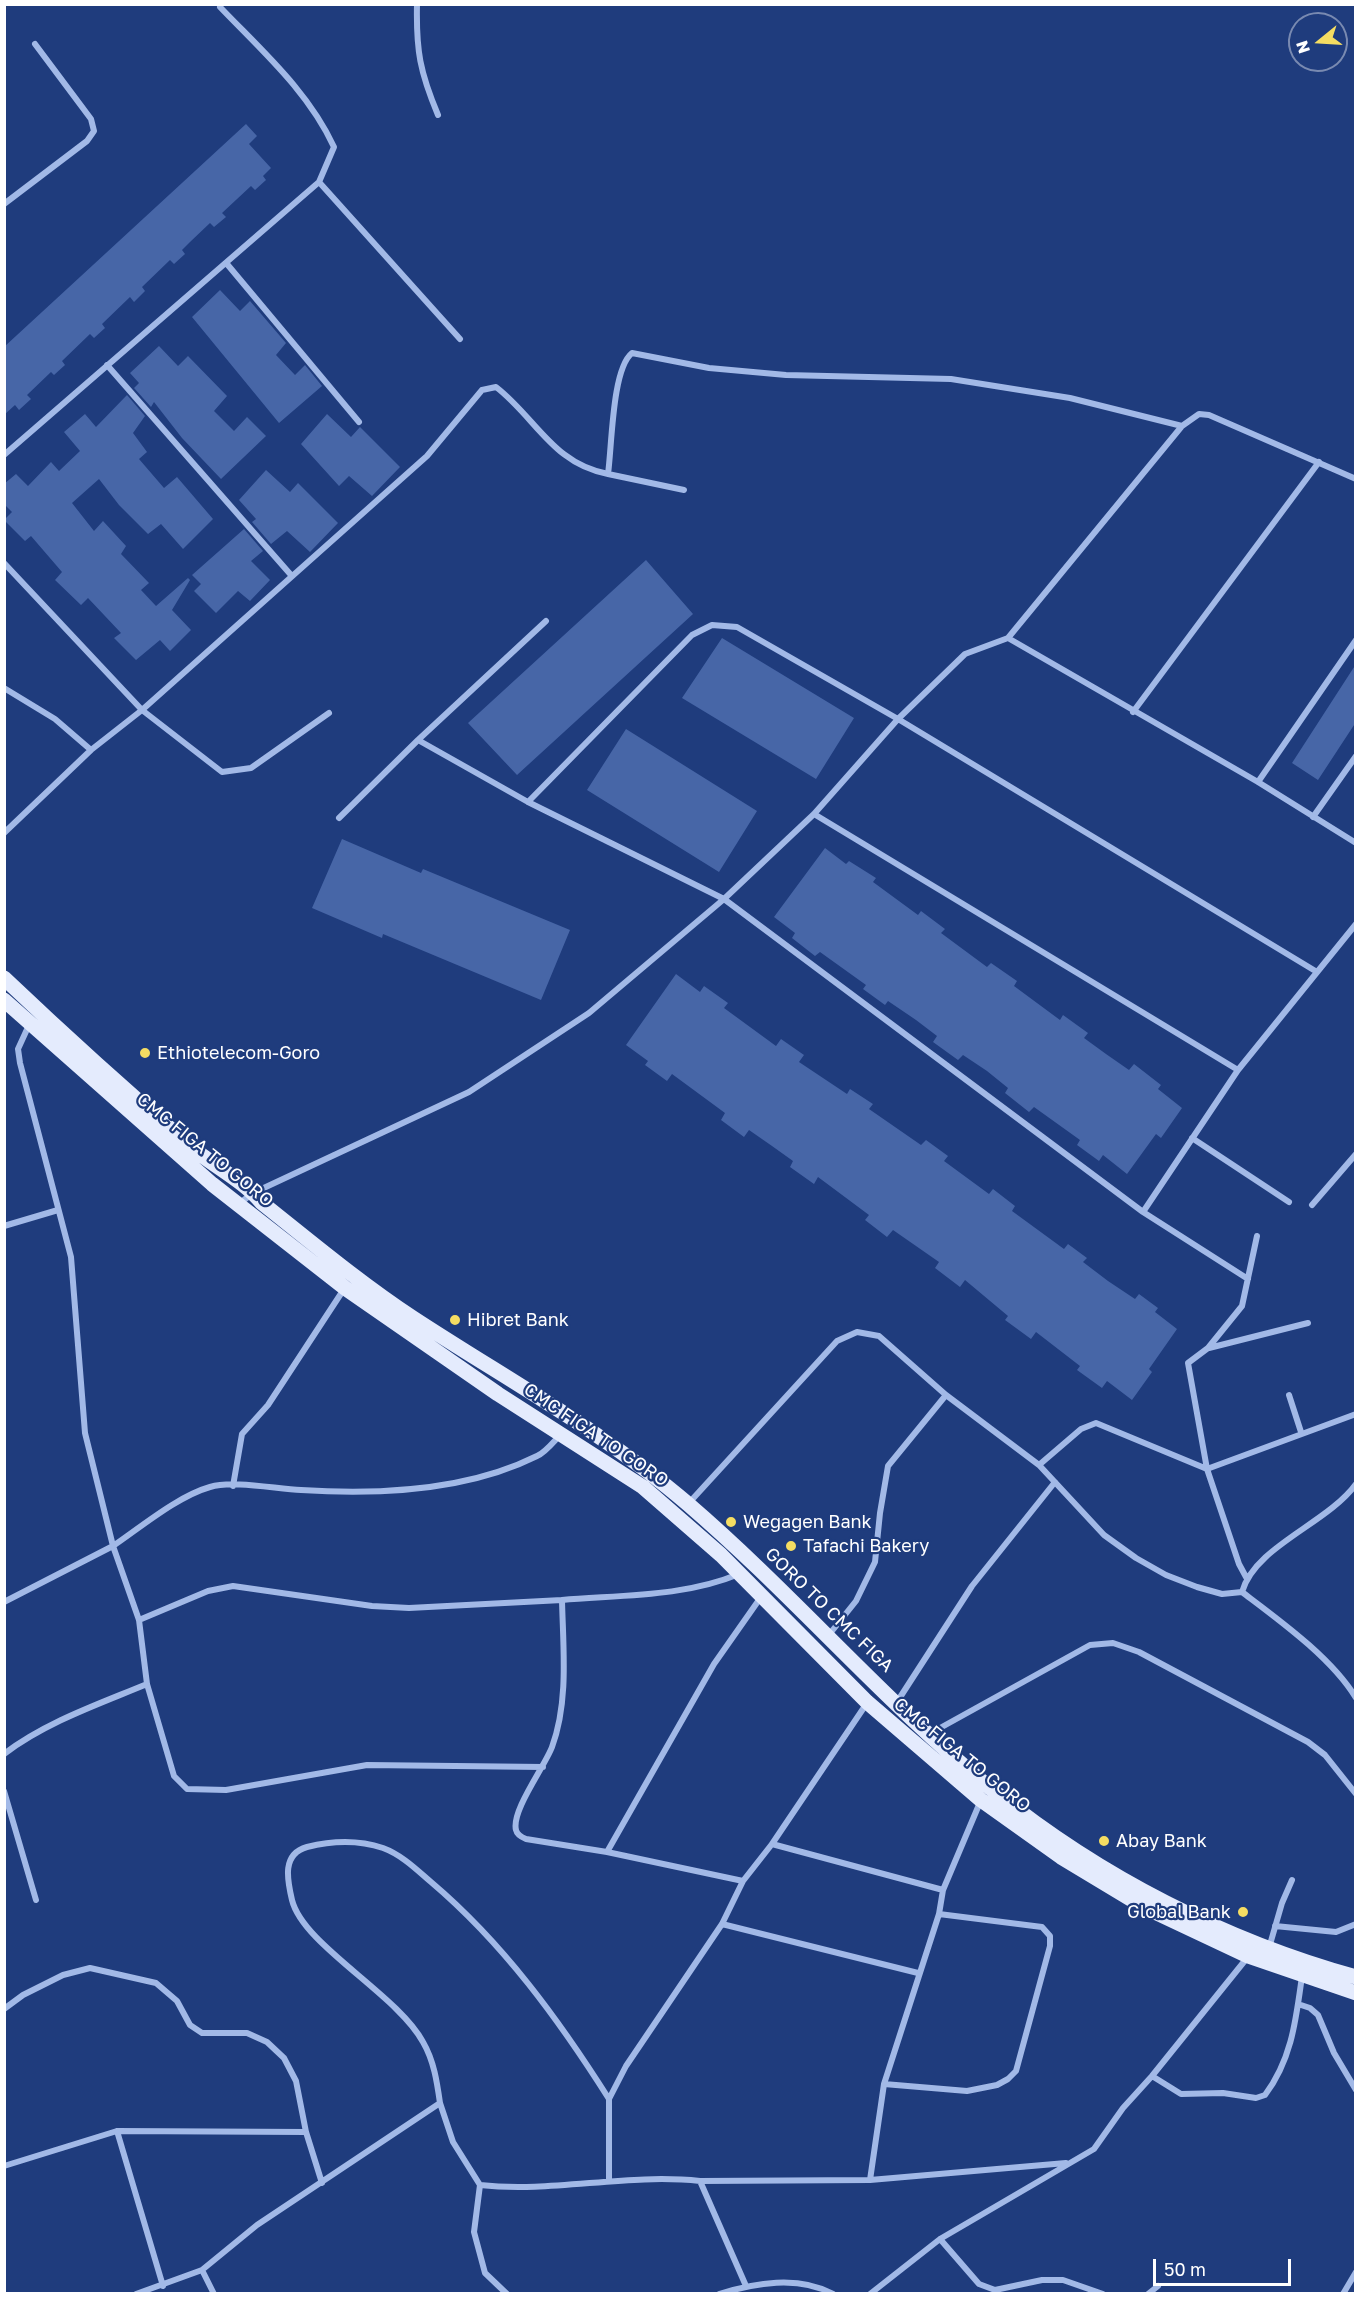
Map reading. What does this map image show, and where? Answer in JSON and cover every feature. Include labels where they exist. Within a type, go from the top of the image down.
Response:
[{"type":"main road","name":"GORO TO CMC FIGA","points":[[4,978],[180,1138],[254,1193],[287,1223],[401,1309],[618,1452],[688,1504],[993,1791],[1070,1846],[1251,1949],[1269,1949],[1356,1977]]},
{"type":"main road","name":"CMC FIGA TO GORO","points":[[4,1000],[212,1184],[345,1288],[498,1394],[643,1487],[696,1531],[867,1702],[981,1800],[1061,1857],[1144,1907],[1251,1949],[1302,1976],[1356,1993]]},
{"type":"street","points":[[417,4],[417,43],[422,75],[438,115]]},
{"type":"street","points":[[4,456],[320,182],[334,147],[322,122],[308,100],[220,6]]},
{"type":"street","points":[[4,204],[87,141],[94,131],[91,119],[35,44]]},
{"type":"street","points":[[320,182],[460,339]]},
{"type":"street","points":[[228,264],[359,422]]},
{"type":"street","points":[[608,474],[614,408],[622,366],[624,358],[632,352],[709,368],[786,375],[951,379],[1070,398],[1182,426]]},
{"type":"street","points":[[107,365],[291,575]]},
{"type":"street","points":[[4,833],[91,750],[142,710],[427,456],[482,390],[496,387],[509,397],[561,454],[574,464],[608,474],[684,490]]},
{"type":"street","points":[[239,1204],[254,1193],[469,1092],[589,1013],[724,899],[814,813],[897,719],[965,654],[1008,638],[1182,426],[1199,414],[1209,415],[1356,479]]},
{"type":"street","points":[[1133,712],[1319,462]]},
{"type":"street","points":[[4,563],[142,710],[222,772],[251,768],[329,713]]},
{"type":"street","points":[[339,818],[418,740],[546,621]]},
{"type":"street","points":[[528,802],[692,635],[712,625],[737,627],[897,719],[1317,972]]},
{"type":"street","points":[[1008,638],[1258,782],[1356,843]]},
{"type":"street","points":[[1258,782],[1356,640]]},
{"type":"street","points":[[4,688],[55,719],[91,750]]},
{"type":"street","points":[[418,740],[528,802],[724,899],[1143,1212],[1248,1279]]},
{"type":"street","points":[[1313,818],[1356,756]]},
{"type":"street","points":[[814,813],[1238,1070]]},
{"type":"street","points":[[1143,1212],[1238,1070],[1356,924]]},
{"type":"street","points":[[30,1024],[18,1049],[71,1257],[85,1433],[113,1546],[139,1620],[147,1684],[174,1776],[187,1789],[226,1790],[367,1765],[543,1767]]},
{"type":"street","points":[[1192,1138],[1289,1202]]},
{"type":"street","points":[[1312,1205],[1353,1161],[1356,1154]]},
{"type":"street","points":[[4,1226],[58,1210]]},
{"type":"street","points":[[1246,1577],[1239,1564],[1208,1468],[1188,1363],[1209,1348],[1242,1306],[1257,1236]]},
{"type":"street","points":[[233,1486],[242,1434],[268,1405],[345,1288]]},
{"type":"street","points":[[1209,1348],[1308,1323]]},
{"type":"street","points":[[688,1504],[837,1341],[857,1332],[879,1336],[946,1395],[1039,1465],[1104,1535],[1136,1558],[1166,1575],[1222,1594],[1242,1592],[1281,1622],[1318,1656],[1347,1684],[1356,1698]]},
{"type":"street","points":[[828,1637],[856,1601],[875,1562],[888,1466],[946,1395]]},
{"type":"street","points":[[1289,1395],[1301,1432]]},
{"type":"street","points":[[1039,1465],[1081,1429],[1096,1423],[1208,1468],[1301,1432],[1356,1414]]},
{"type":"street","points":[[4,1602],[113,1546],[211,1486],[327,1492],[399,1490],[452,1483],[497,1472],[540,1455],[561,1434]]},
{"type":"street","points":[[897,1702],[972,1586],[1055,1482]]},
{"type":"street","points":[[1242,1592],[1246,1577],[1263,1560],[1343,1501],[1356,1484]]},
{"type":"street","points":[[139,1620],[189,1598],[233,1586],[372,1606],[409,1608],[562,1600],[680,1590],[703,1586],[740,1574]]},
{"type":"street","points":[[607,1852],[714,1664],[762,1596]]},
{"type":"street","points":[[562,1600],[563,1682],[553,1744],[519,1811],[516,1821],[519,1835],[526,1839],[607,1852],[743,1881]]},
{"type":"street","points":[[930,1734],[1090,1645],[1113,1644],[1139,1652],[1308,1742],[1325,1755],[1356,1794]]},
{"type":"street","points":[[4,1754],[21,1741],[147,1684]]},
{"type":"street","points":[[609,2181],[609,2099],[626,2066],[722,1924],[743,1881],[772,1844],[867,1702]]},
{"type":"street","points":[[4,1791],[36,1900]]},
{"type":"street","points":[[870,2180],[884,2084],[918,1972],[939,1914],[943,1890],[981,1800]]},
{"type":"street","points":[[507,2294],[485,2273],[474,2232],[480,2185],[453,2142],[440,2103],[434,2068],[423,2041],[402,2014],[302,1922],[292,1902],[287,1871],[290,1858],[299,1850],[325,1842],[365,1844],[385,1849],[405,1860],[489,1935],[573,2042],[609,2099]]},
{"type":"street","points":[[772,1844],[943,1890]]},
{"type":"street","points":[[1269,1949],[1292,1880]]},
{"type":"street","points":[[884,2084],[967,2091],[997,2085],[1016,2071],[1050,1946],[1050,1936],[1042,1927],[939,1914]]},
{"type":"street","points":[[722,1924],[918,1972]]},
{"type":"street","points":[[1275,1926],[1336,1932],[1356,1924]]},
{"type":"street","points":[[870,2294],[940,2239],[1094,2149],[1122,2108],[1152,2076],[1251,1949]]},
{"type":"street","points":[[4,2009],[23,1995],[63,1976],[90,1968],[156,1983],[177,2001],[190,2025],[202,2032],[247,2033],[267,2042],[284,2058],[296,2081],[306,2132],[322,2183]]},
{"type":"street","points":[[1152,2076],[1181,2094],[1223,2093],[1256,2098],[1265,2095],[1288,2056],[1302,1976]]},
{"type":"street","points":[[1298,2004],[1310,2008],[1318,2015],[1334,2053],[1356,2090]]},
{"type":"street","points":[[136,2294],[202,2270],[257,2224],[440,2103]]},
{"type":"street","points":[[4,2166],[117,2131],[306,2132]]},
{"type":"street","points":[[117,2131],[163,2286]]},
{"type":"street","points":[[480,2185],[516,2189],[674,2178],[700,2181],[870,2180],[1071,2163]]},
{"type":"street","points":[[700,2181],[746,2286]]},
{"type":"street","points":[[940,2239],[979,2284],[995,2290],[1042,2280],[1063,2280],[1103,2294]]},
{"type":"street","points":[[202,2270],[214,2294]]},
{"type":"street","points":[[1343,2294],[1356,2272]]},
{"type":"street","points":[[719,2294],[746,2286],[803,2283],[820,2287],[833,2294]]},
{"type":"street","points":[[1148,2294],[1158,2286]]},
{"type":"building","points":[[246,124],[257,136],[249,144],[271,168],[263,176],[266,180],[255,190],[251,186],[222,213],[226,217],[214,227],[210,223],[182,250],[185,254],[174,264],[170,260],[142,287],[145,291],[134,302],[130,297],[102,324],[105,328],[94,338],[90,334],[62,361],[65,365],[54,375],[51,372],[27,395],[31,399],[19,410],[15,405],[4,415],[4,347]]},
{"type":"building","points":[[220,290],[240,311],[250,301],[286,343],[276,355],[295,375],[305,365],[322,386],[279,423],[192,317]]},
{"type":"building","points":[[159,346],[178,366],[188,356],[227,396],[214,411],[234,431],[247,417],[266,436],[221,479],[182,438],[154,402],[151,407],[134,388],[139,383],[130,373]]},
{"type":"building","points":[[127,395],[145,416],[133,433],[147,452],[139,459],[164,488],[177,477],[213,519],[183,549],[161,524],[148,534],[119,505],[99,479],[72,503],[94,531],[103,521],[126,546],[121,554],[149,583],[141,590],[156,606],[188,578],[190,580],[172,610],[191,630],[170,651],[160,640],[136,660],[114,638],[121,633],[88,598],[81,605],[55,580],[62,572],[31,536],[25,541],[4,520],[12,512],[4,504],[4,484],[16,474],[28,486],[51,462],[59,471],[80,451],[64,432],[85,414],[96,427]]},
{"type":"building","points":[[327,414],[351,437],[360,427],[400,467],[372,496],[349,476],[339,486],[301,444]]},
{"type":"building","points":[[266,470],[290,492],[298,483],[338,523],[310,552],[287,531],[271,544],[252,522],[256,519],[239,500]]},
{"type":"building","points":[[244,529],[263,551],[251,561],[270,580],[250,601],[238,591],[216,613],[194,591],[201,584],[192,575]]},
{"type":"building","points":[[646,560],[693,614],[517,775],[468,723]]},
{"type":"building","points":[[722,638],[854,718],[816,779],[682,698]]},
{"type":"building","points":[[1356,664],[1356,722],[1318,780],[1292,763]]},
{"type":"building","points":[[626,729],[757,811],[719,872],[587,790]]},
{"type":"building","points":[[342,839],[421,873],[423,869],[570,930],[541,1000],[383,934],[382,938],[312,908]]},
{"type":"building","points":[[825,848],[846,864],[849,861],[876,878],[873,882],[918,915],[921,911],[945,929],[941,933],[987,967],[991,963],[1017,981],[1014,986],[1060,1020],[1063,1015],[1088,1033],[1084,1038],[1106,1054],[1129,1070],[1134,1064],[1161,1085],[1158,1089],[1182,1108],[1161,1138],[1156,1134],[1127,1174],[1103,1155],[1099,1161],[1077,1145],[1080,1140],[1034,1107],[1029,1112],[1005,1093],[1008,1088],[987,1071],[963,1055],[958,1060],[933,1042],[937,1036],[916,1020],[888,1001],[885,1005],[863,989],[866,985],[820,952],[815,956],[792,938],[795,933],[774,917]]},
{"type":"building","points":[[676,974],[700,992],[704,986],[728,1003],[724,1008],[776,1046],[781,1039],[804,1055],[799,1062],[847,1094],[850,1089],[873,1104],[869,1109],[921,1145],[926,1140],[948,1156],[944,1161],[989,1194],[993,1189],[1015,1206],[1012,1211],[1064,1249],[1068,1244],[1087,1258],[1083,1262],[1108,1281],[1135,1299],[1139,1294],[1158,1308],[1155,1312],[1177,1329],[1149,1369],[1152,1372],[1132,1400],[1107,1381],[1102,1388],[1077,1370],[1080,1366],[1036,1332],[1031,1339],[1005,1320],[1008,1316],[965,1280],[960,1287],[935,1268],[939,1262],[893,1230],[887,1237],[865,1220],[869,1215],[818,1177],[814,1184],[790,1167],[793,1161],[749,1130],[744,1137],[721,1120],[725,1113],[672,1074],[667,1081],[645,1065],[648,1061],[626,1045]]},
{"type":"place","name":"Ethiotelecom-Goro","points":[[145,1053]]},
{"type":"place","name":"Hibret Bank","points":[[455,1320]]},
{"type":"place","name":"Wegagen Bank","points":[[731,1522]]},
{"type":"place","name":"Tafachi Bakery","points":[[791,1546]]},
{"type":"place","name":"Abay Bank","points":[[1104,1841]]},
{"type":"place","name":"Global Bank","points":[[1243,1912]]}]
